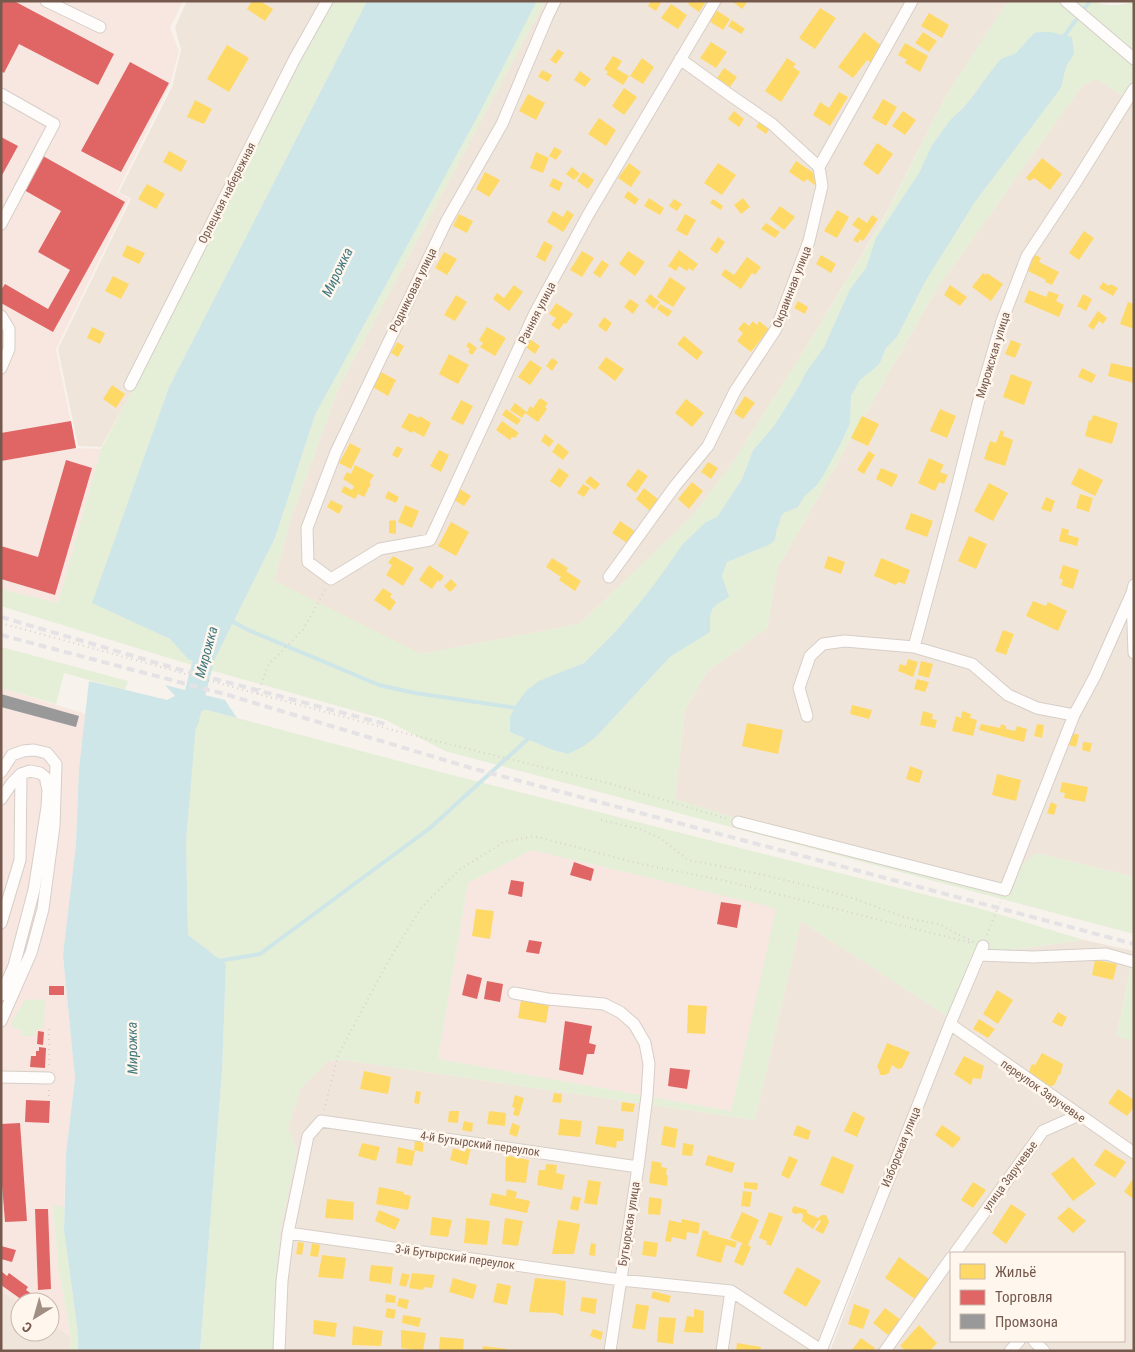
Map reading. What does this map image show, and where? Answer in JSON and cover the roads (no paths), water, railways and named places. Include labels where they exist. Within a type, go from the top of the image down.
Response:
[{"type":"street","points":[[46,1],[100,27]]},
{"type":"street","name":"Орлецкая набережная","points":[[130,385],[294,60],[327,1]]},
{"type":"street","name":"Родниковая улица","points":[[331,579],[308,562],[307,528],[336,452],[446,222],[502,124],[555,1]]},
{"type":"street","name":"Ранняя улица","points":[[331,579],[380,549],[430,540],[536,313],[588,215],[715,1]]},
{"type":"street","points":[[680,59],[772,124],[819,167],[912,1]]},
{"type":"street","points":[[1066,1],[1134,59]]},
{"type":"street","name":"Мирожская улица","points":[[914,647],[993,349],[1026,256],[1074,185],[1134,89]]},
{"type":"street","points":[[1,94],[54,124],[1,224]]},
{"type":"street","name":"Окраинная улица","points":[[610,577],[675,486],[708,446],[735,391],[776,329],[809,241],[822,186],[819,167]]},
{"type":"street","points":[[1,316],[9,329],[9,349],[1,368]]},
{"type":"street","points":[[1133,589],[1134,652]]},
{"type":"street","points":[[738,822],[1005,890],[1074,715],[1095,676],[1133,589]]},
{"type":"street","points":[[807,716],[799,688],[810,656],[823,644],[845,640],[914,647],[972,664],[1008,695],[1037,708],[1074,715]]},
{"type":"street","points":[[1,772],[12,755],[23,751],[34,750],[47,753],[56,764],[54,826],[43,908],[31,953],[1,1021]]},
{"type":"street","points":[[1,800],[12,783],[21,774],[30,771],[40,773],[45,777],[48,790],[48,807],[34,890],[14,966],[1,995]]},
{"type":"street","points":[[1,923],[20,860],[21,774]]},
{"type":"street","name":"Изборская улица","points":[[821,1350],[981,950],[1033,957],[1106,954],[1134,962]]},
{"type":"street","name":"Бутырская улица","points":[[514,993],[548,999],[604,1004],[620,1012],[634,1024],[645,1043],[649,1064],[647,1096],[610,1351]]},
{"type":"street","name":"переулок Заручевье","points":[[952,1026],[1134,1153]]},
{"type":"street","points":[[1,1077],[49,1078]]},
{"type":"street","name":"улица Заручевье","points":[[956,1252],[1043,1131],[1079,1116]]},
{"type":"street","name":"4-й Бутырский переулок","points":[[288,1233],[308,1136],[321,1121],[638,1167]]},
{"type":"street","points":[[281,1350],[282,1281],[288,1233]]},
{"type":"street","name":"3-й Бутырский переулок","points":[[288,1233],[621,1280],[731,1291]]},
{"type":"street","points":[[885,1351],[950,1259]]},
{"type":"street","points":[[722,1351],[731,1291],[821,1350]]},
{"type":"street","points":[[1035,1342],[1044,1351]]},
{"type":"water","points":[[367,1],[537,1],[479,114],[315,415],[275,538],[212,665],[189,660],[170,639],[92,603],[169,387]]},
{"type":"water","points":[[1042,32],[1072,37],[1074,54],[1066,67],[1061,88],[975,202],[925,282],[897,337],[886,348],[880,363],[860,380],[851,396],[850,423],[842,441],[816,486],[804,497],[798,507],[781,516],[775,540],[769,545],[727,562],[722,576],[729,597],[712,610],[710,632],[670,657],[595,738],[568,754],[553,750],[510,732],[510,717],[526,691],[539,681],[584,663],[617,630],[637,606],[683,544],[706,522],[717,517],[742,479],[753,450],[774,426],[806,372],[824,347],[850,289],[866,268],[876,238],[919,173],[932,145],[1001,59],[1016,53],[1034,33]]},
{"type":"water","points":[[89,681],[167,700],[175,696],[165,685],[225,700],[237,718],[207,710],[197,712],[186,841],[188,935],[226,964],[222,1072],[200,1351],[78,1351],[78,1334],[64,1230],[66,1154],[75,1078],[63,955],[76,844],[79,769]]},
{"type":"waterway","points":[[1062,39],[1090,1]]},
{"type":"waterway","points":[[230,620],[246,629],[379,685],[415,693],[517,708]]},
{"type":"waterway","name":"Мирожка","points":[[188,721],[210,635]]},
{"type":"waterway","points":[[218,961],[260,954],[430,828],[531,736]]},
{"type":"railway","points":[[1,617],[181,670],[385,724]]},
{"type":"railway","points":[[1,635],[228,695],[471,768],[1134,944]]}]
